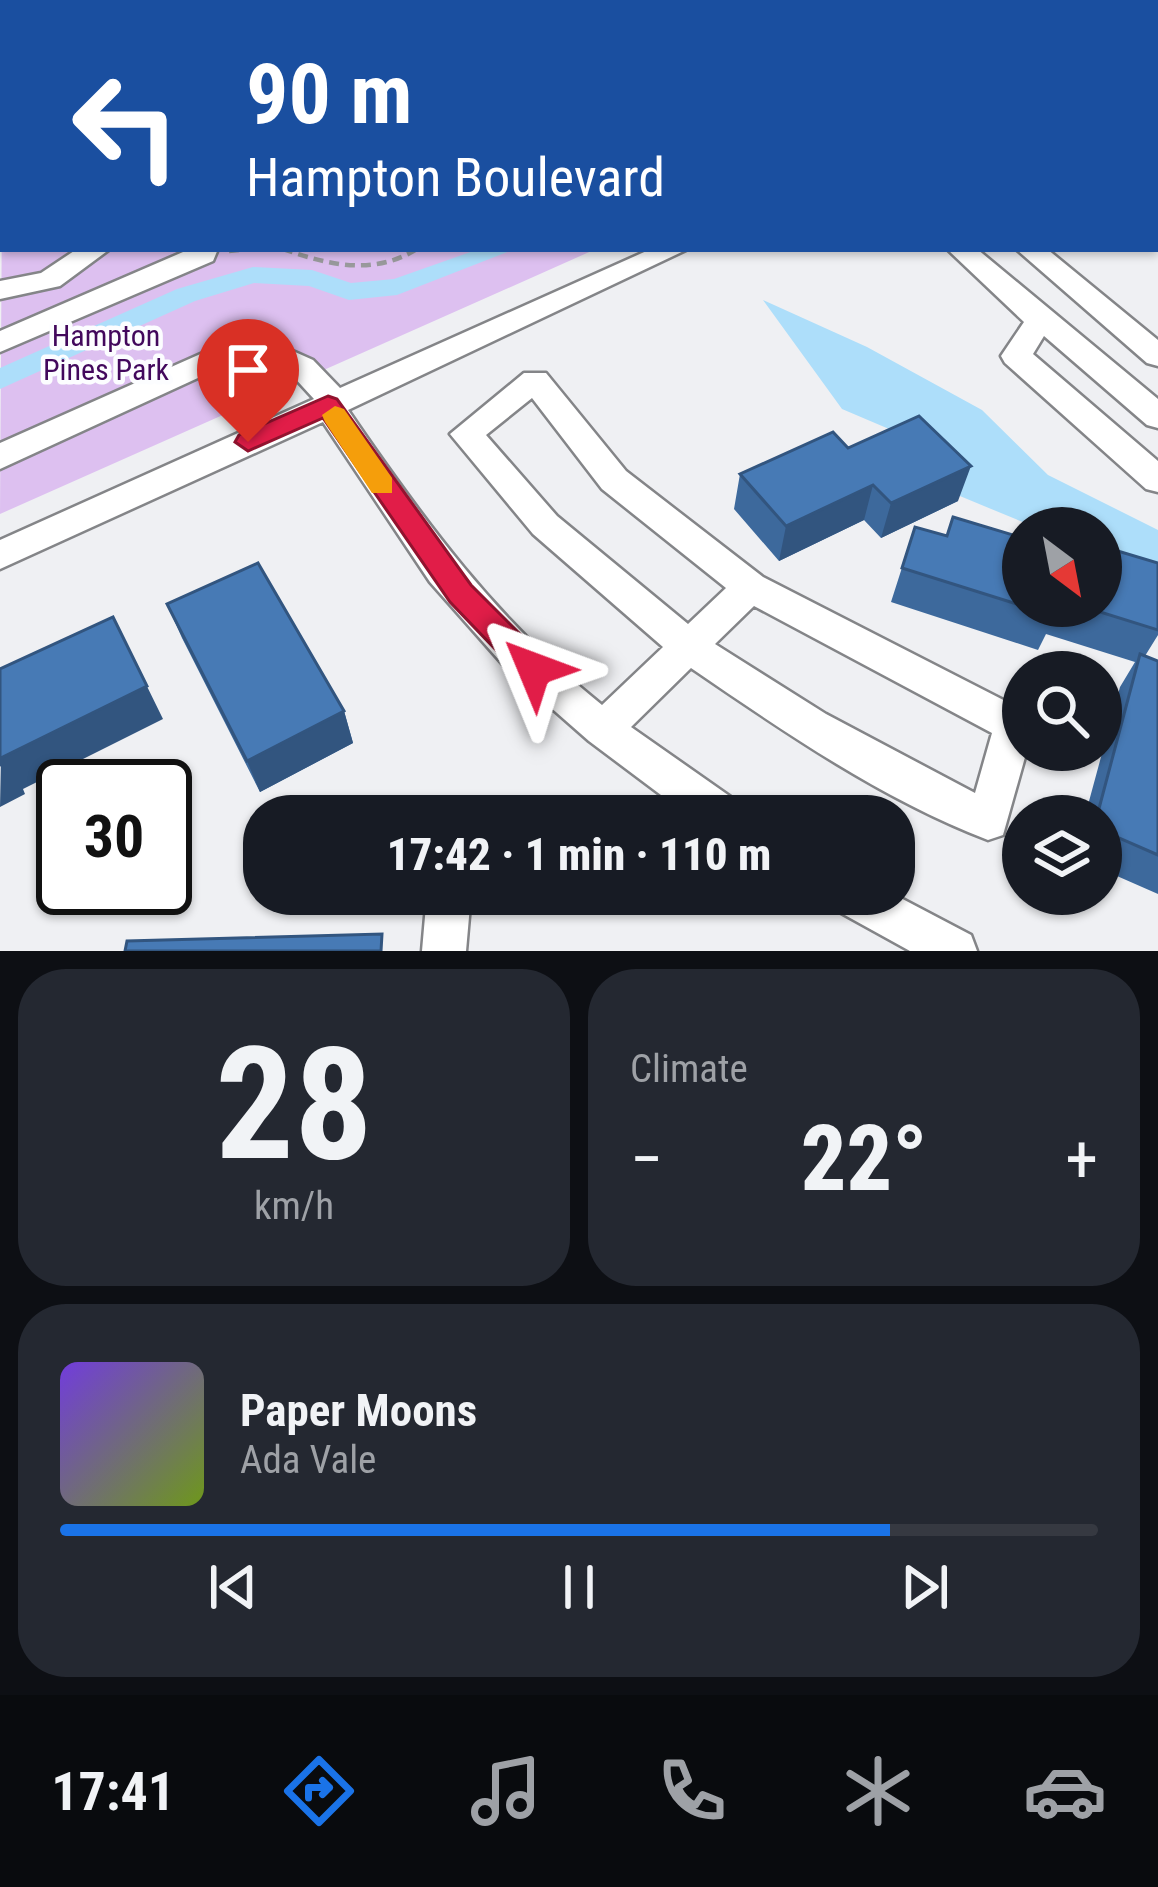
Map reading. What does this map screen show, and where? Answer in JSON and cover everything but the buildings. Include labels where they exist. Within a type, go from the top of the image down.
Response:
[{"type":"street","points":[[0,290],[50,280],[92,252]]},
{"type":"street","points":[[0,342],[204,252]]},
{"type":"street","points":[[0,555],[667,252]]},
{"type":"street","points":[[965,252],[1158,417]]},
{"type":"street","points":[[1034,252],[1158,356]]},
{"type":"street","points":[[1040,320],[1016,356],[1158,480]]},
{"type":"street","points":[[0,457],[250,342],[302,367],[460,594],[603,729],[694,795]]},
{"type":"street","points":[[535,380],[614,480],[750,587],[1014,724],[988,821],[867,760],[688,646],[545,525],[466,434],[535,380]]},
{"type":"street","points":[[603,729],[750,587]]},
{"type":"street","points":[[444,951],[447,915]]},
{"type":"street","points":[[888,915],[955,951]]},
{"type":"path","points":[[291,252],[331,266],[377,266],[410,252]]},
{"type":"green space","name":"Hampton Pines Park","points":[[2,252],[589,252],[0,514]]},
{"type":"water","points":[[763,300],[867,347],[982,410],[1048,475],[1112,507],[1002,507],[1002,513],[943,489],[922,443],[842,409]]},
{"type":"water","points":[[1122,512],[1158,530],[1158,636],[1122,576]]},
{"type":"waterway","points":[[0,379],[186,295],[253,275],[312,278],[349,292],[397,287],[495,252]]},
{"type":"slow traffic","points":[[335,415],[382,485]]},
{"type":"route","points":[[248,442],[328,405],[460,594],[534,669]]}]
